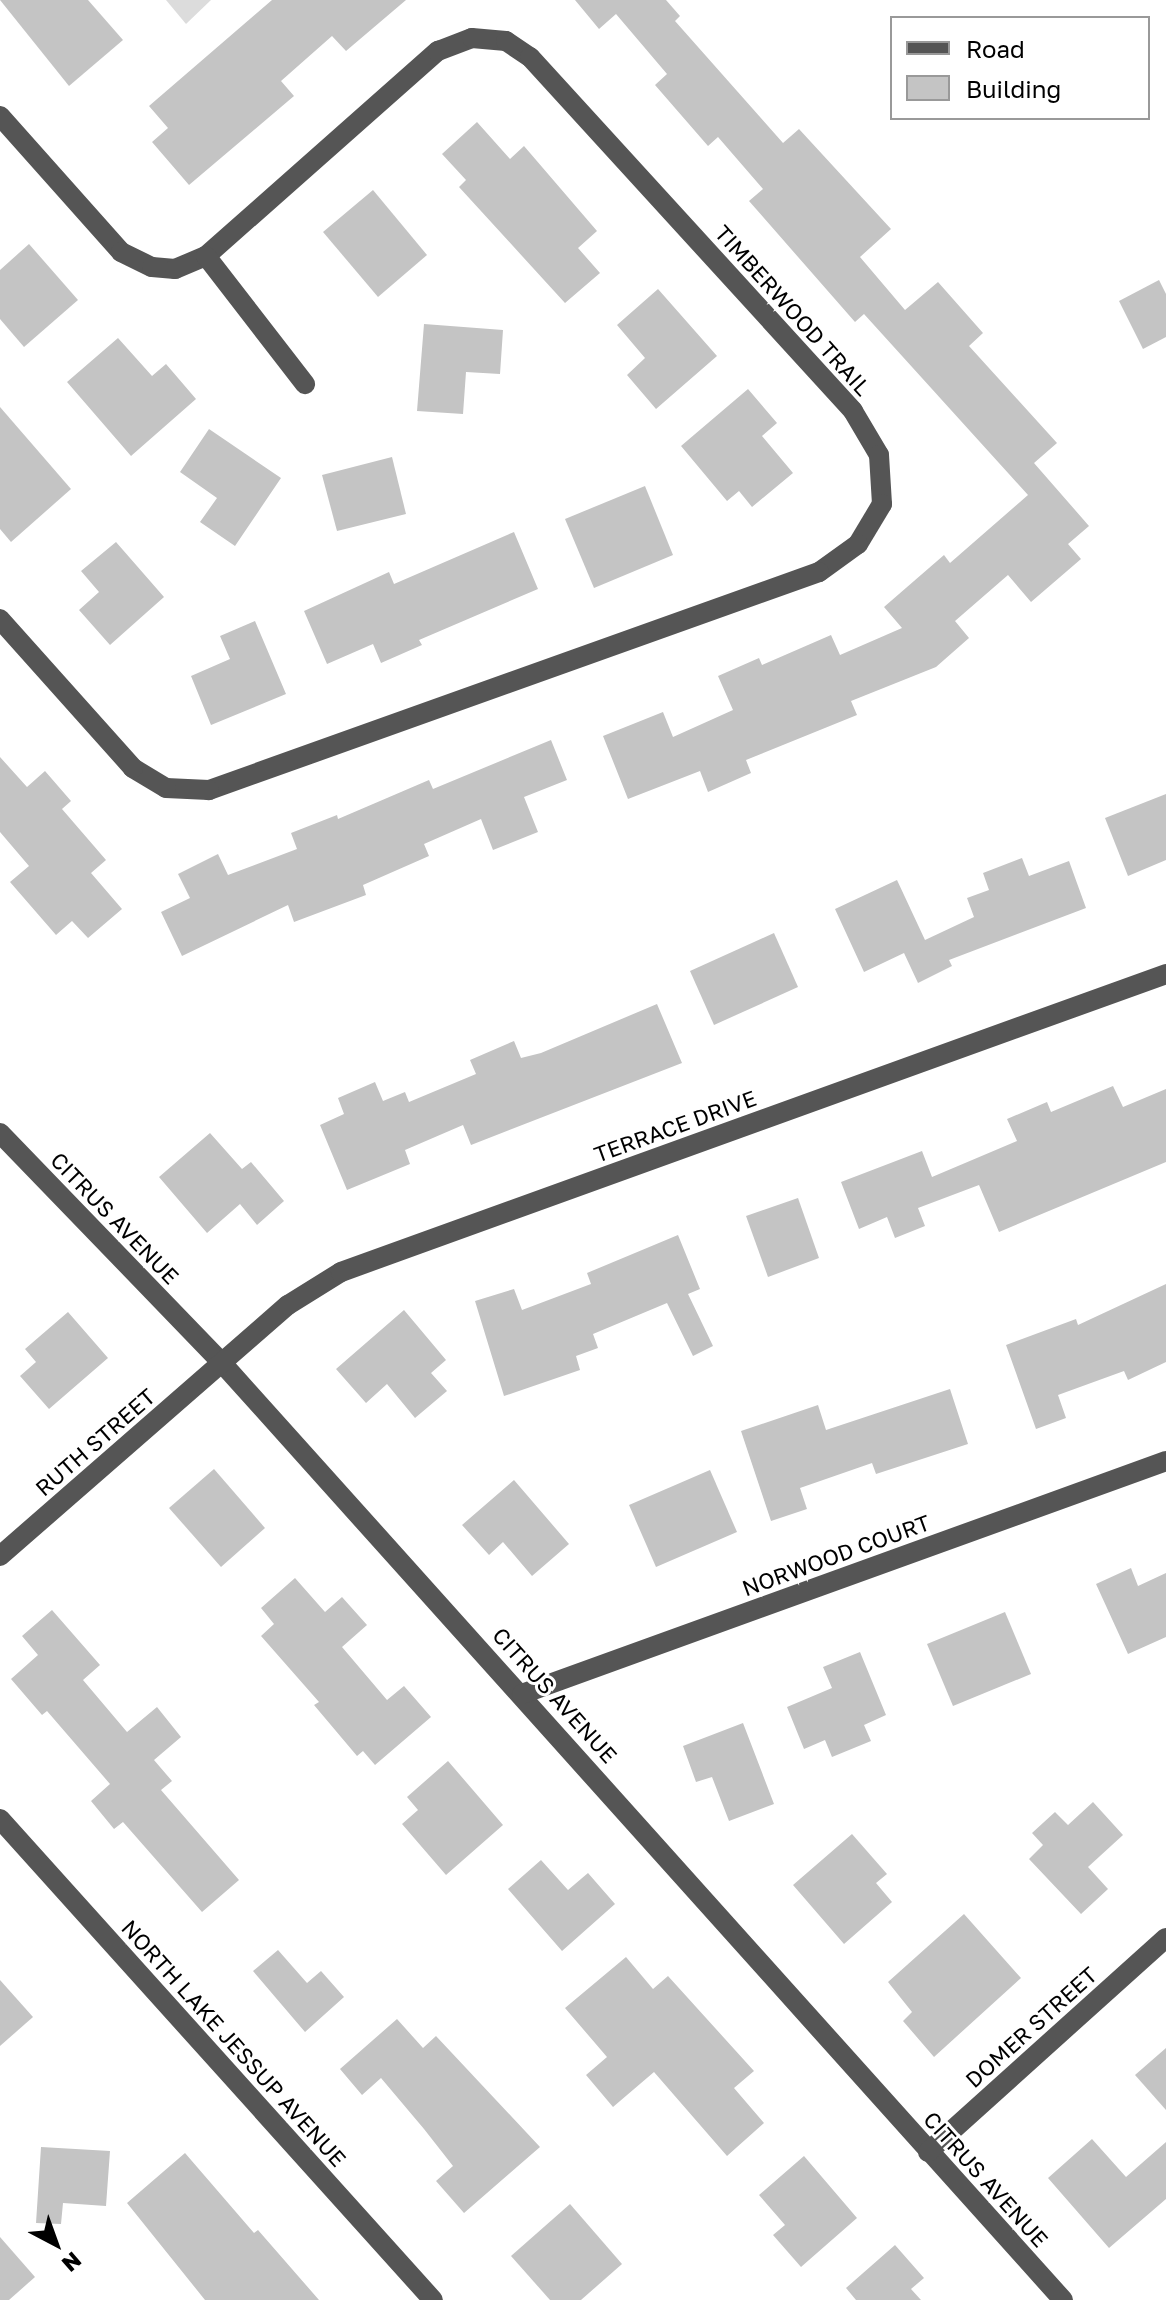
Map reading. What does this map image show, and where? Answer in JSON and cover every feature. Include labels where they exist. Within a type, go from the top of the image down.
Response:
[{"type":"street","name":"TIMBERWOOD TRAIL","points":[[0,116],[121,252],[164,268],[206,256],[438,51],[472,38],[506,41],[530,57],[853,411],[879,455],[882,504],[858,544],[819,572],[209,790],[166,788],[133,768],[0,619]]},
{"type":"street","points":[[206,256],[305,384]]},
{"type":"street","name":"TERRACE DRIVE","points":[[222,1363],[288,1305],[341,1272],[1166,974]]},
{"type":"street","name":"CITRUS AVENUE","points":[[0,1133],[222,1363],[1063,2300]]},
{"type":"street","name":"RUTH STREET","points":[[0,1556],[222,1363]]},
{"type":"street","name":"NORWOOD COURT","points":[[522,1694],[1166,1461]]},
{"type":"street","name":"NORTH LAKE JESSUP AVENUE","points":[[0,1819],[433,2300]]},
{"type":"street","name":"DOMER STREET","points":[[928,2152],[1166,1938]]},
{"type":"shaded area","points":[[166,0],[211,0],[186,24]]},
{"type":"building","points":[[0,0],[88,0],[123,40],[69,86]]},
{"type":"building","points":[[272,0],[406,0],[346,51],[332,36],[281,81],[294,96],[189,185],[152,142],[168,128],[149,106]]},
{"type":"building","points":[[575,0],[666,0],[680,16],[675,21],[783,143],[799,129],[891,229],[860,257],[905,310],[938,282],[983,333],[969,346],[1057,443],[1034,463],[1089,526],[1068,544],[1081,559],[1031,602],[1008,575],[955,621],[969,638],[936,667],[851,701],[857,715],[746,760],[751,773],[708,792],[700,771],[628,799],[603,736],[663,712],[673,737],[733,710],[718,676],[759,658],[762,665],[831,635],[840,655],[902,628],[884,607],[944,555],[950,563],[1028,495],[864,314],[855,322],[749,201],[763,189],[718,137],[708,146],[655,85],[667,74],[616,14],[599,29]]},
{"type":"building","points":[[477,122],[510,159],[524,146],[597,231],[578,248],[600,273],[565,303],[459,187],[466,180],[442,154]]},
{"type":"building","points":[[373,190],[427,255],[378,297],[323,232]]},
{"type":"building","points":[[29,244],[78,300],[24,347],[0,319],[0,270]]},
{"type":"building","points":[[1159,280],[1166,294],[1166,337],[1143,349],[1119,301]]},
{"type":"building","points":[[658,289],[717,356],[656,409],[627,375],[645,358],[617,325]]},
{"type":"building","points":[[424,324],[503,330],[500,374],[466,372],[463,414],[417,411]]},
{"type":"building","points":[[118,338],[152,376],[166,364],[196,399],[131,456],[67,382]]},
{"type":"building","points":[[748,389],[777,423],[762,436],[793,473],[752,507],[739,491],[727,501],[681,446]]},
{"type":"building","points":[[0,407],[71,489],[11,542],[0,529]]},
{"type":"building","points":[[209,429],[281,478],[235,546],[200,522],[217,498],[180,472]]},
{"type":"building","points":[[392,457],[406,514],[337,531],[322,475]]},
{"type":"building","points":[[645,486],[673,555],[594,588],[565,519]]},
{"type":"building","points":[[514,532],[538,589],[419,640],[422,645],[381,663],[373,644],[327,664],[304,611],[389,572],[394,584]]},
{"type":"building","points":[[116,542],[164,597],[110,645],[79,610],[99,592],[81,571]]},
{"type":"building","points":[[255,621],[286,694],[211,725],[191,676],[230,659],[220,636]]},
{"type":"building","points":[[551,740],[567,780],[524,797],[538,832],[493,850],[481,819],[424,844],[429,856],[363,885],[366,895],[294,922],[288,905],[182,956],[161,912],[190,898],[178,874],[218,854],[228,875],[297,849],[291,833],[337,815],[338,819],[429,780],[433,789]]},
{"type":"building","points":[[0,757],[27,787],[45,771],[71,801],[62,809],[106,860],[91,873],[122,909],[88,938],[72,921],[56,935],[10,882],[29,866],[0,832]]},
{"type":"building","points":[[1166,794],[1166,860],[1128,876],[1105,818]]},
{"type":"building","points":[[1022,858],[1029,876],[1069,861],[1086,908],[949,960],[952,966],[918,983],[904,953],[864,972],[835,909],[897,880],[925,940],[974,917],[967,898],[989,890],[983,873]]},
{"type":"building","points":[[774,933],[798,987],[714,1025],[690,971]]},
{"type":"building","points":[[657,1004],[682,1063],[471,1145],[463,1125],[405,1150],[410,1164],[347,1190],[320,1125],[344,1114],[338,1098],[375,1082],[383,1101],[405,1092],[409,1102],[476,1074],[470,1060],[514,1041],[521,1058],[541,1053]]},
{"type":"building","points":[[1113,1086],[1123,1107],[1166,1089],[1166,1162],[999,1232],[979,1185],[918,1208],[925,1226],[895,1238],[887,1217],[859,1229],[841,1182],[922,1151],[932,1177],[1017,1141],[1007,1119],[1047,1102],[1051,1112]]},
{"type":"building","points":[[210,1133],[242,1169],[251,1162],[284,1201],[257,1225],[240,1204],[207,1233],[159,1177]]},
{"type":"building","points":[[798,1198],[819,1258],[768,1277],[746,1216]]},
{"type":"building","points":[[678,1235],[700,1289],[688,1294],[713,1346],[693,1356],[667,1303],[593,1334],[598,1348],[576,1356],[580,1370],[504,1396],[475,1301],[514,1289],[522,1310],[591,1284],[587,1273]]},
{"type":"building","points":[[1166,1284],[1166,1362],[1128,1380],[1124,1371],[1058,1395],[1066,1418],[1036,1429],[1006,1345],[1076,1319],[1078,1325]]},
{"type":"building","points":[[404,1310],[446,1360],[431,1373],[447,1391],[415,1418],[387,1384],[366,1403],[336,1369]]},
{"type":"building","points":[[68,1312],[108,1358],[49,1409],[20,1376],[36,1362],[25,1349]]},
{"type":"building","points":[[950,1389],[968,1444],[876,1474],[872,1463],[800,1488],[807,1509],[771,1521],[741,1431],[818,1405],[826,1430]]},
{"type":"building","points":[[214,1469],[265,1528],[221,1567],[169,1508]]},
{"type":"building","points":[[710,1470],[737,1532],[656,1567],[629,1505]]},
{"type":"building","points":[[514,1480],[569,1544],[532,1576],[503,1542],[489,1555],[462,1525]]},
{"type":"building","points":[[1131,1568],[1138,1586],[1166,1573],[1166,1637],[1128,1654],[1096,1584]]},
{"type":"building","points":[[295,1578],[325,1612],[342,1597],[367,1625],[342,1647],[387,1700],[404,1686],[431,1717],[375,1765],[363,1751],[357,1756],[314,1705],[319,1702],[261,1636],[274,1624],[261,1608]]},
{"type":"building","points":[[52,1610],[100,1665],[83,1680],[127,1732],[157,1707],[181,1737],[154,1760],[172,1781],[161,1790],[239,1880],[202,1912],[123,1822],[114,1829],[91,1801],[110,1784],[47,1711],[42,1715],[11,1679],[38,1655],[22,1636]]},
{"type":"building","points":[[1005,1612],[1031,1674],[953,1706],[927,1644]]},
{"type":"building","points":[[860,1652],[886,1715],[864,1725],[871,1741],[832,1757],[825,1740],[804,1749],[787,1707],[832,1688],[823,1667]]},
{"type":"building","points":[[743,1723],[774,1804],[729,1821],[712,1777],[696,1782],[683,1746]]},
{"type":"building","points":[[448,1761],[503,1825],[446,1875],[402,1824],[418,1810],[407,1797]]},
{"type":"building","points":[[1093,1802],[1123,1835],[1088,1867],[1108,1889],[1081,1914],[1029,1859],[1043,1845],[1032,1833],[1055,1812],[1068,1825]]},
{"type":"building","points":[[852,1834],[887,1874],[876,1883],[892,1902],[844,1944],[793,1885]]},
{"type":"building","points":[[541,1860],[568,1890],[588,1873],[615,1904],[562,1951],[508,1889]]},
{"type":"building","points":[[964,1914],[1021,1978],[934,2057],[903,2021],[912,2012],[888,1982]]},
{"type":"building","points":[[278,1950],[307,1983],[321,1971],[344,1997],[305,2032],[253,1971]]},
{"type":"building","points":[[626,1957],[653,1989],[668,1976],[754,2071],[734,2088],[764,2123],[727,2156],[654,2072],[613,2107],[586,2075],[607,2057],[565,2008]]},
{"type":"building","points":[[0,1980],[33,2017],[0,2046]]},
{"type":"building","points":[[397,2019],[423,2048],[436,2036],[540,2147],[464,2213],[436,2181],[453,2166],[381,2078],[362,2095],[340,2069]]},
{"type":"building","points":[[1166,2048],[1166,2110],[1135,2075]]},
{"type":"building","points":[[1092,2139],[1126,2177],[1166,2142],[1166,2199],[1109,2248],[1048,2178]]},
{"type":"building","points":[[41,2147],[110,2151],[106,2206],[63,2203],[61,2224],[36,2223]]},
{"type":"building","points":[[185,2153],[254,2233],[258,2230],[319,2300],[205,2300],[127,2203]]},
{"type":"building","points":[[804,2156],[857,2218],[801,2267],[773,2235],[785,2225],[759,2195]]},
{"type":"building","points":[[570,2204],[622,2264],[581,2300],[550,2300],[511,2256]]},
{"type":"building","points":[[0,2237],[35,2277],[9,2300],[0,2300]]},
{"type":"building","points":[[895,2245],[924,2278],[911,2289],[921,2300],[856,2300],[846,2288]]}]
